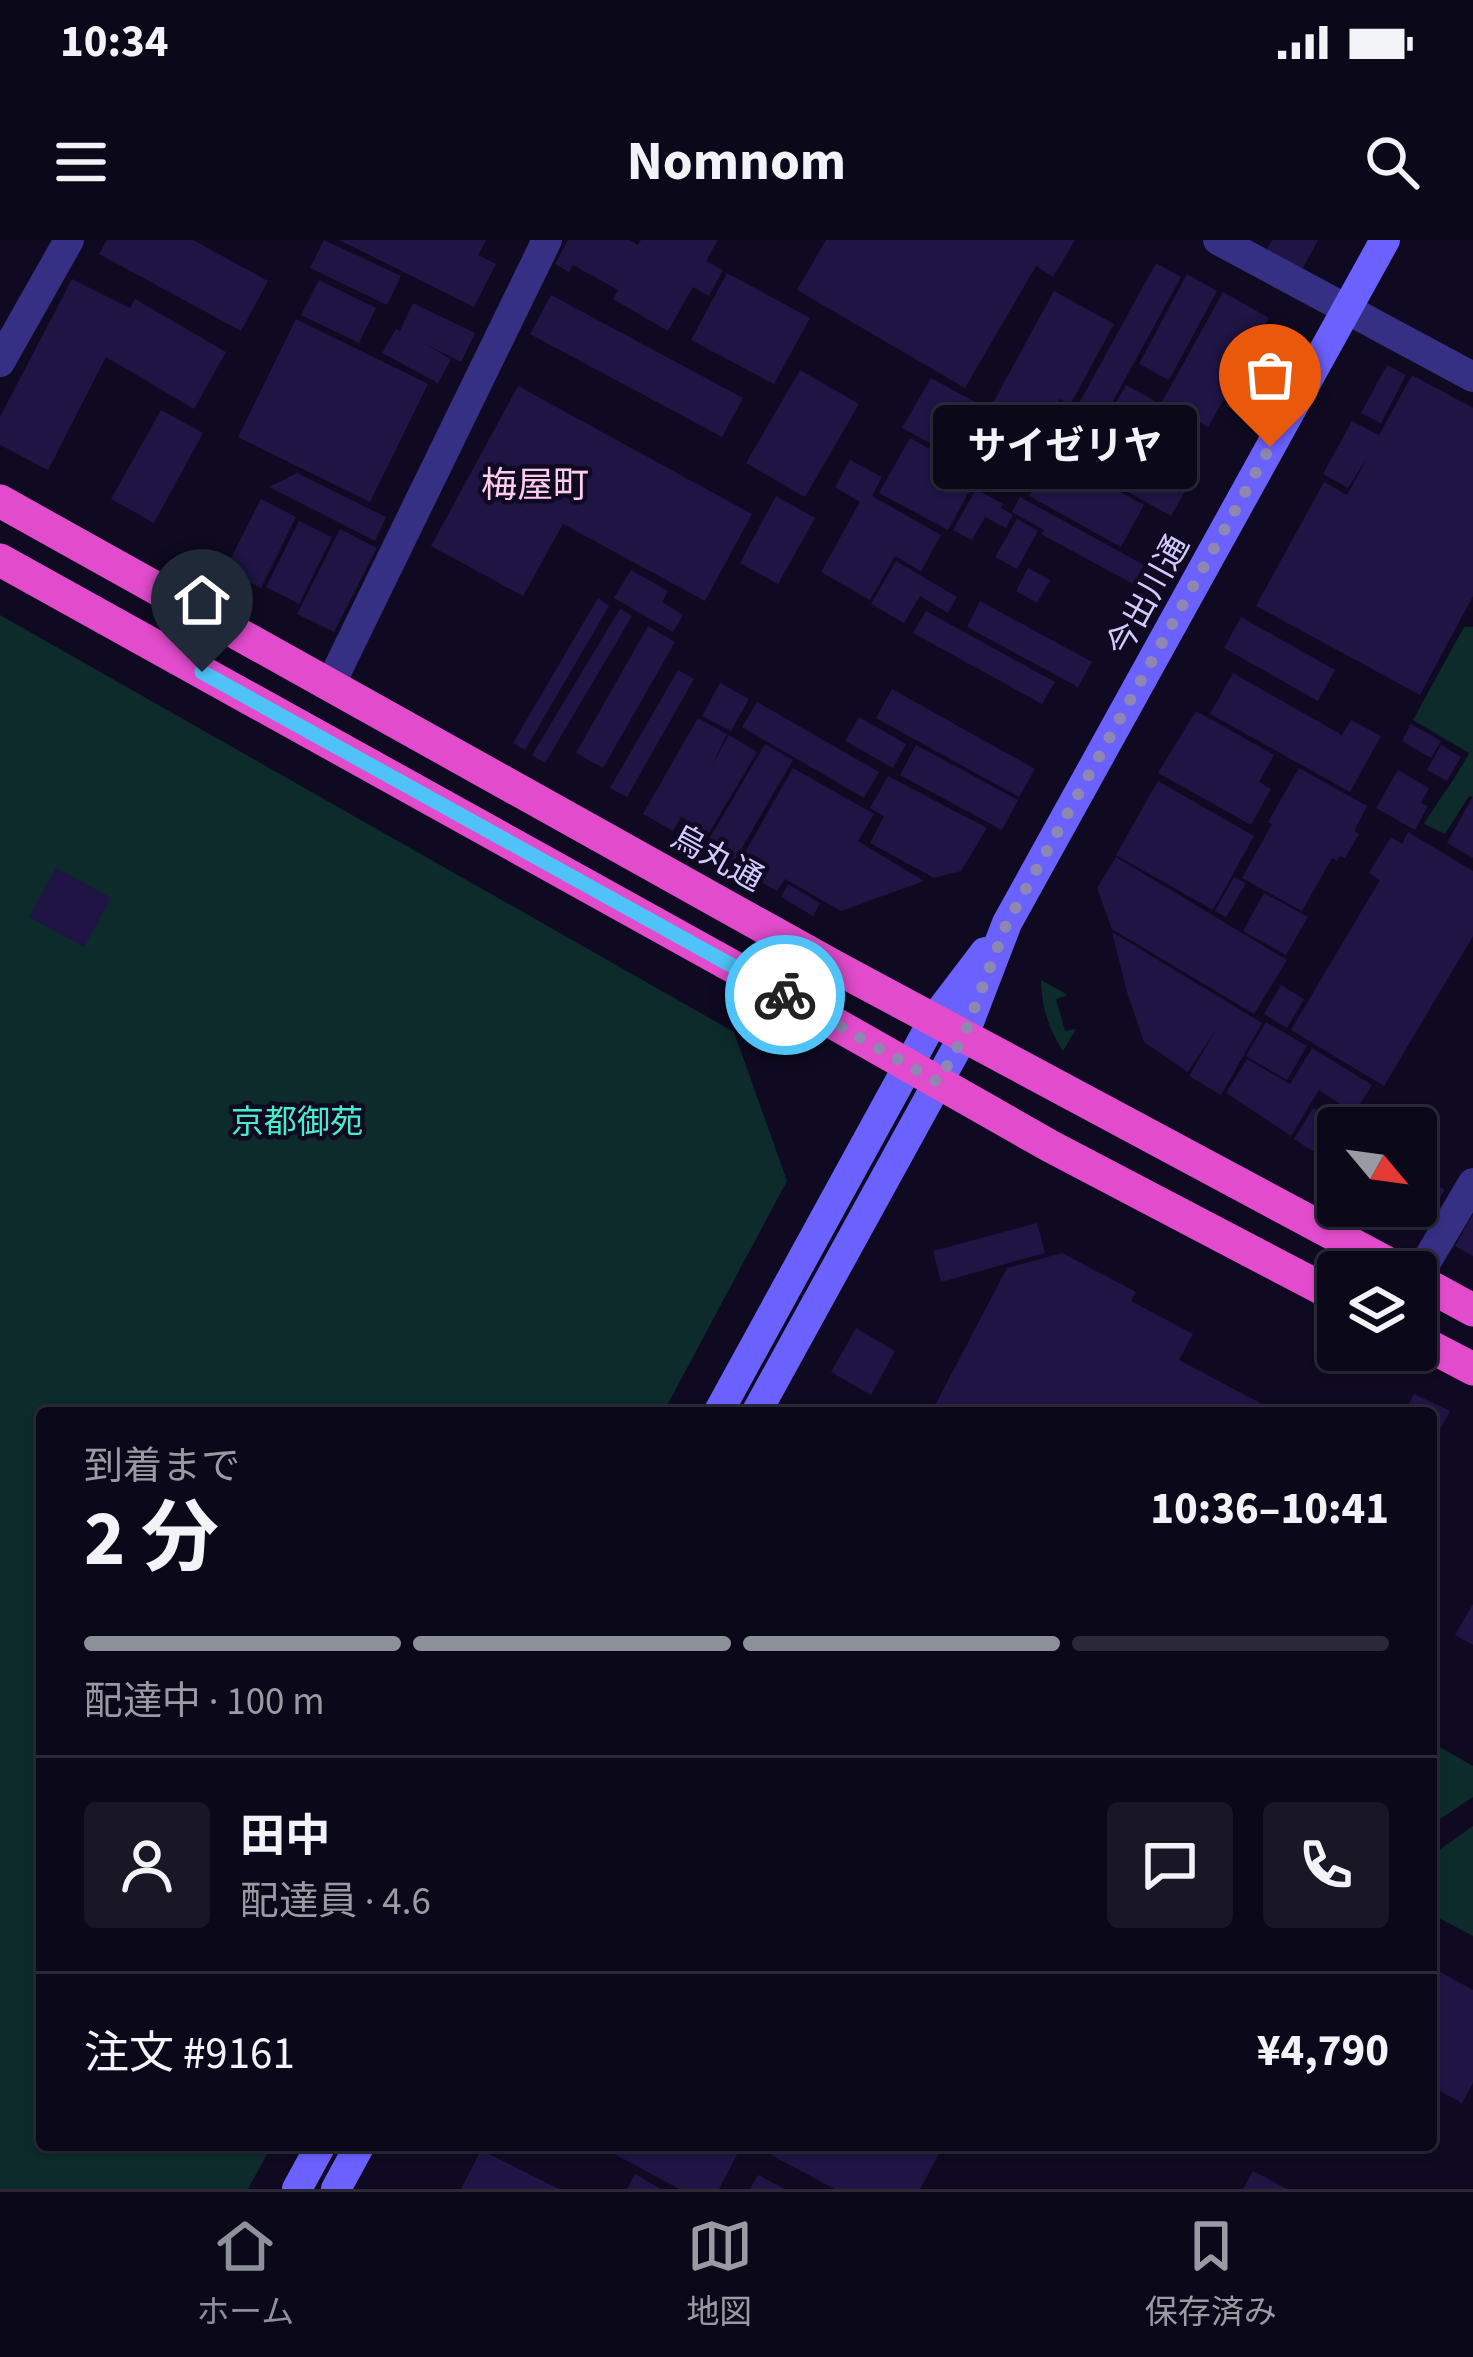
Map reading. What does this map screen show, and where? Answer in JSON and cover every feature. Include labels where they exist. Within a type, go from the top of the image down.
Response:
[{"type":"highway","name":"烏丸通","points":[[0,501],[949,1027],[1365,1251]]},
{"type":"highway","points":[[0,560],[1050,1146],[1317,1286]]},
{"type":"highway","points":[[1437,1290],[1473,1310]]},
{"type":"highway","points":[[1437,1350],[1473,1370]]},
{"type":"main road","name":"今出川通","points":[[721,1407],[908,1066],[949,1027],[1384,240]]},
{"type":"main road","name":"今出川通","points":[[759,1407],[938,1082],[949,1027]]},
{"type":"main road","points":[[297,2189],[318,2151]]},
{"type":"main road","points":[[337,2189],[356,2151]]},
{"type":"street","points":[[0,362],[69,240]]},
{"type":"street","points":[[330,685],[547,240]]},
{"type":"street","points":[[1218,240],[1473,377]]},
{"type":"street","points":[[1433,1251],[1473,1183]]},
{"type":"green space","name":"京都御苑","points":[[0,615],[734,1032],[787,1181],[666,1407],[36,1407],[36,2151],[269,2151],[248,2189],[0,2189]]},
{"type":"green space","points":[[1464,627],[1473,627],[1473,797],[1469,796],[1445,834],[1424,824],[1469,753],[1413,720]]},
{"type":"green space","points":[[1041,980],[1068,995],[1056,999],[1065,1031],[1076,1029],[1063,1051],[1047,1017]]},
{"type":"green space","points":[[1437,1745],[1473,1766],[1473,1797],[1437,1821]]},
{"type":"green space","points":[[1473,1826],[1473,1936],[1437,1917],[1437,1852]]},
{"type":"building","points":[[107,240],[193,240],[268,281],[241,331],[99,254]]},
{"type":"building","points":[[324,240],[401,276],[387,305],[310,268]]},
{"type":"building","points":[[339,240],[486,240],[478,255],[496,264],[474,307]]},
{"type":"building","points":[[568,240],[629,240],[638,245],[641,240],[718,240],[706,261],[723,270],[709,296],[693,287],[668,331],[613,299],[618,290],[573,265],[569,272],[555,264]]},
{"type":"building","points":[[826,240],[1075,240],[1053,277],[1036,266],[965,388],[797,290]]},
{"type":"building","points":[[1272,240],[1318,240],[1302,270],[1266,251]]},
{"type":"building","points":[[1156,263],[1181,277],[1079,463],[1054,449]]},
{"type":"building","points":[[727,273],[810,318],[774,384],[691,340]]},
{"type":"building","points":[[1187,274],[1217,291],[1169,380],[1139,364]]},
{"type":"building","points":[[72,279],[130,308],[135,299],[226,352],[194,409],[106,357],[48,470],[0,445],[0,417]]},
{"type":"building","points":[[319,280],[376,308],[359,343],[301,315]]},
{"type":"building","points":[[1054,291],[1114,324],[1069,407],[1060,399],[1012,480],[965,454]]},
{"type":"building","points":[[1223,292],[1269,318],[1208,427],[1162,402]]},
{"type":"building","points":[[551,295],[743,398],[722,437],[530,334]]},
{"type":"building","points":[[413,303],[475,333],[461,362],[425,344],[451,359],[438,383],[382,353],[396,329],[400,331]]},
{"type":"building","points":[[296,319],[428,384],[370,502],[238,437]]},
{"type":"building","points":[[1387,365],[1406,375],[1381,423],[1361,413]]},
{"type":"building","points":[[800,370],[859,404],[805,497],[746,463]]},
{"type":"building","points":[[1412,375],[1473,408],[1473,596],[1420,695],[1256,606],[1324,482],[1347,495],[1370,453],[1348,488],[1323,474],[1352,421],[1379,435]]},
{"type":"building","points":[[931,378],[986,408],[968,440],[954,432],[943,450],[902,428]]},
{"type":"building","points":[[1126,385],[1162,405],[1155,417],[1198,440],[1176,479],[1188,486],[1171,516],[1103,478],[1121,447],[1110,462],[1089,451]]},
{"type":"building","points":[[518,386],[752,514],[705,601],[563,524],[523,596],[431,546]]},
{"type":"building","points":[[161,410],[203,433],[154,523],[111,499]]},
{"type":"building","points":[[910,438],[978,475],[948,530],[879,493]]},
{"type":"building","points":[[1051,454],[1144,505],[1121,547],[1029,496]]},
{"type":"building","points":[[850,460],[882,477],[872,496],[941,535],[921,571],[895,556],[870,600],[821,572],[860,502],[835,487]]},
{"type":"building","points":[[297,473],[386,517],[375,541],[269,487]]},
{"type":"building","points":[[976,489],[1013,515],[1006,528],[985,517],[972,540],[953,530]]},
{"type":"building","points":[[776,496],[815,518],[778,584],[740,563]]},
{"type":"building","points":[[1020,497],[1144,565],[1133,584],[1041,534],[1044,530],[1012,512]]},
{"type":"building","points":[[261,499],[296,517],[261,588],[225,570]]},
{"type":"building","points":[[1017,519],[1038,531],[1017,569],[995,557]]},
{"type":"building","points":[[299,521],[332,537],[299,604],[266,587]]},
{"type":"building","points":[[340,529],[377,548],[334,632],[297,614]]},
{"type":"building","points":[[896,561],[957,597],[948,613],[920,596],[904,623],[871,604]]},
{"type":"building","points":[[1028,568],[1050,580],[1037,603],[1016,591]]},
{"type":"building","points":[[631,570],[668,591],[662,602],[683,615],[673,632],[614,598]]},
{"type":"building","points":[[598,598],[609,606],[525,750],[513,743]]},
{"type":"building","points":[[980,601],[1092,662],[1078,687],[967,627]]},
{"type":"building","points":[[620,609],[632,616],[545,763],[532,755]]},
{"type":"building","points":[[926,611],[1055,682],[1042,704],[913,633]]},
{"type":"building","points":[[1241,617],[1335,670],[1318,701],[1224,648]]},
{"type":"building","points":[[648,626],[675,642],[603,768],[576,753]]},
{"type":"building","points":[[678,670],[694,679],[627,797],[610,788]]},
{"type":"building","points":[[1233,673],[1342,735],[1351,720],[1381,736],[1350,792],[1210,714]]},
{"type":"building","points":[[720,683],[749,699],[731,731],[702,716]]},
{"type":"building","points":[[892,689],[1035,769],[1019,797],[876,718]]},
{"type":"building","points":[[757,702],[879,772],[864,798],[742,727]]},
{"type":"building","points":[[1196,711],[1274,755],[1259,782],[1271,789],[1251,825],[1158,773]]},
{"type":"building","points":[[859,717],[906,744],[893,768],[845,741]]},
{"type":"building","points":[[698,718],[727,734],[712,765],[729,735],[757,752],[709,833],[681,817],[673,831],[643,814]]},
{"type":"building","points":[[1411,724],[1441,741],[1431,758],[1402,741]]},
{"type":"building","points":[[765,744],[793,760],[732,865],[704,848]]},
{"type":"building","points":[[916,745],[1018,800],[1002,830],[900,775]]},
{"type":"building","points":[[1441,745],[1461,757],[1447,781],[1427,770]]},
{"type":"building","points":[[793,768],[874,814],[858,841],[924,881],[841,911],[785,879],[777,891],[736,868]]},
{"type":"building","points":[[1299,768],[1367,806],[1345,858],[1332,858],[1302,911],[1242,878]]},
{"type":"building","points":[[1398,770],[1429,788],[1421,803],[1428,806],[1415,830],[1376,808]]},
{"type":"building","points":[[888,776],[987,828],[961,871],[934,878],[870,843],[884,816],[870,808]]},
{"type":"building","points":[[1158,781],[1254,836],[1213,910],[1116,855]]},
{"type":"building","points":[[1473,796],[1473,858],[1447,843]]},
{"type":"building","points":[[1408,832],[1473,871],[1473,936],[1384,1086],[1291,1030],[1380,880],[1369,873],[1391,837],[1402,844]]},
{"type":"building","points":[[1116,857],[1287,960],[1254,1014],[1112,929],[1097,888]]},
{"type":"building","points":[[56,868],[111,898],[84,947],[29,917]]},
{"type":"building","points":[[1234,877],[1246,883],[1226,917],[1215,911]]},
{"type":"building","points":[[788,884],[820,903],[813,916],[781,897]]},
{"type":"building","points":[[1264,893],[1308,917],[1286,955],[1243,931]]},
{"type":"building","points":[[1112,932],[1262,1023],[1221,1095],[1189,1076],[1217,1028],[1188,1072],[1144,1042]]},
{"type":"building","points":[[1281,985],[1304,999],[1287,1028],[1264,1014]]},
{"type":"building","points":[[1266,1022],[1307,1046],[1287,1080],[1246,1056]]},
{"type":"building","points":[[1312,1048],[1372,1085],[1358,1107],[1345,1107],[1319,1090],[1291,1136],[1226,1093],[1247,1059],[1290,1084]]},
{"type":"building","points":[[1313,1108],[1317,1111],[1317,1154],[1294,1139]]},
{"type":"building","points":[[1473,1214],[1473,1256],[1455,1246]]},
{"type":"building","points":[[1037,1223],[1045,1253],[941,1282],[933,1251]]},
{"type":"building","points":[[1062,1253],[1136,1292],[1131,1301],[1193,1334],[1179,1360],[1268,1407],[934,1407],[1007,1268]]},
{"type":"building","points":[[856,1328],[895,1351],[871,1395],[831,1372]]},
{"type":"building","points":[[1414,1394],[1450,1411],[1438,1433],[1437,1407],[1407,1407]]},
{"type":"building","points":[[1473,1604],[1473,1645],[1455,1635]]},
{"type":"building","points":[[1437,1970],[1473,1990],[1473,2083],[1462,2103],[1437,2089]]},
{"type":"building","points":[[483,2151],[559,2189],[461,2189]]},
{"type":"building","points":[[609,2151],[739,2151],[719,2189],[679,2189]]},
{"type":"building","points":[[773,2151],[941,2151],[920,2189],[835,2189],[771,2155]]},
{"type":"building","points":[[1253,2171],[1287,2189],[1243,2189]]},
{"type":"building","points":[[635,2174],[661,2189],[627,2189]]},
{"type":"building","points":[[758,2175],[785,2189],[750,2189]]},
{"type":"way so far","points":[[785,995],[938,1082],[964,1035],[1007,923],[1270,447]]},
{"type":"place","name":"サイゼリヤ","points":[[1270,447]]},
{"type":"district","name":"梅屋町","points":[[535,484]]},
{"type":"route","points":[[202,672],[785,995]]}]
